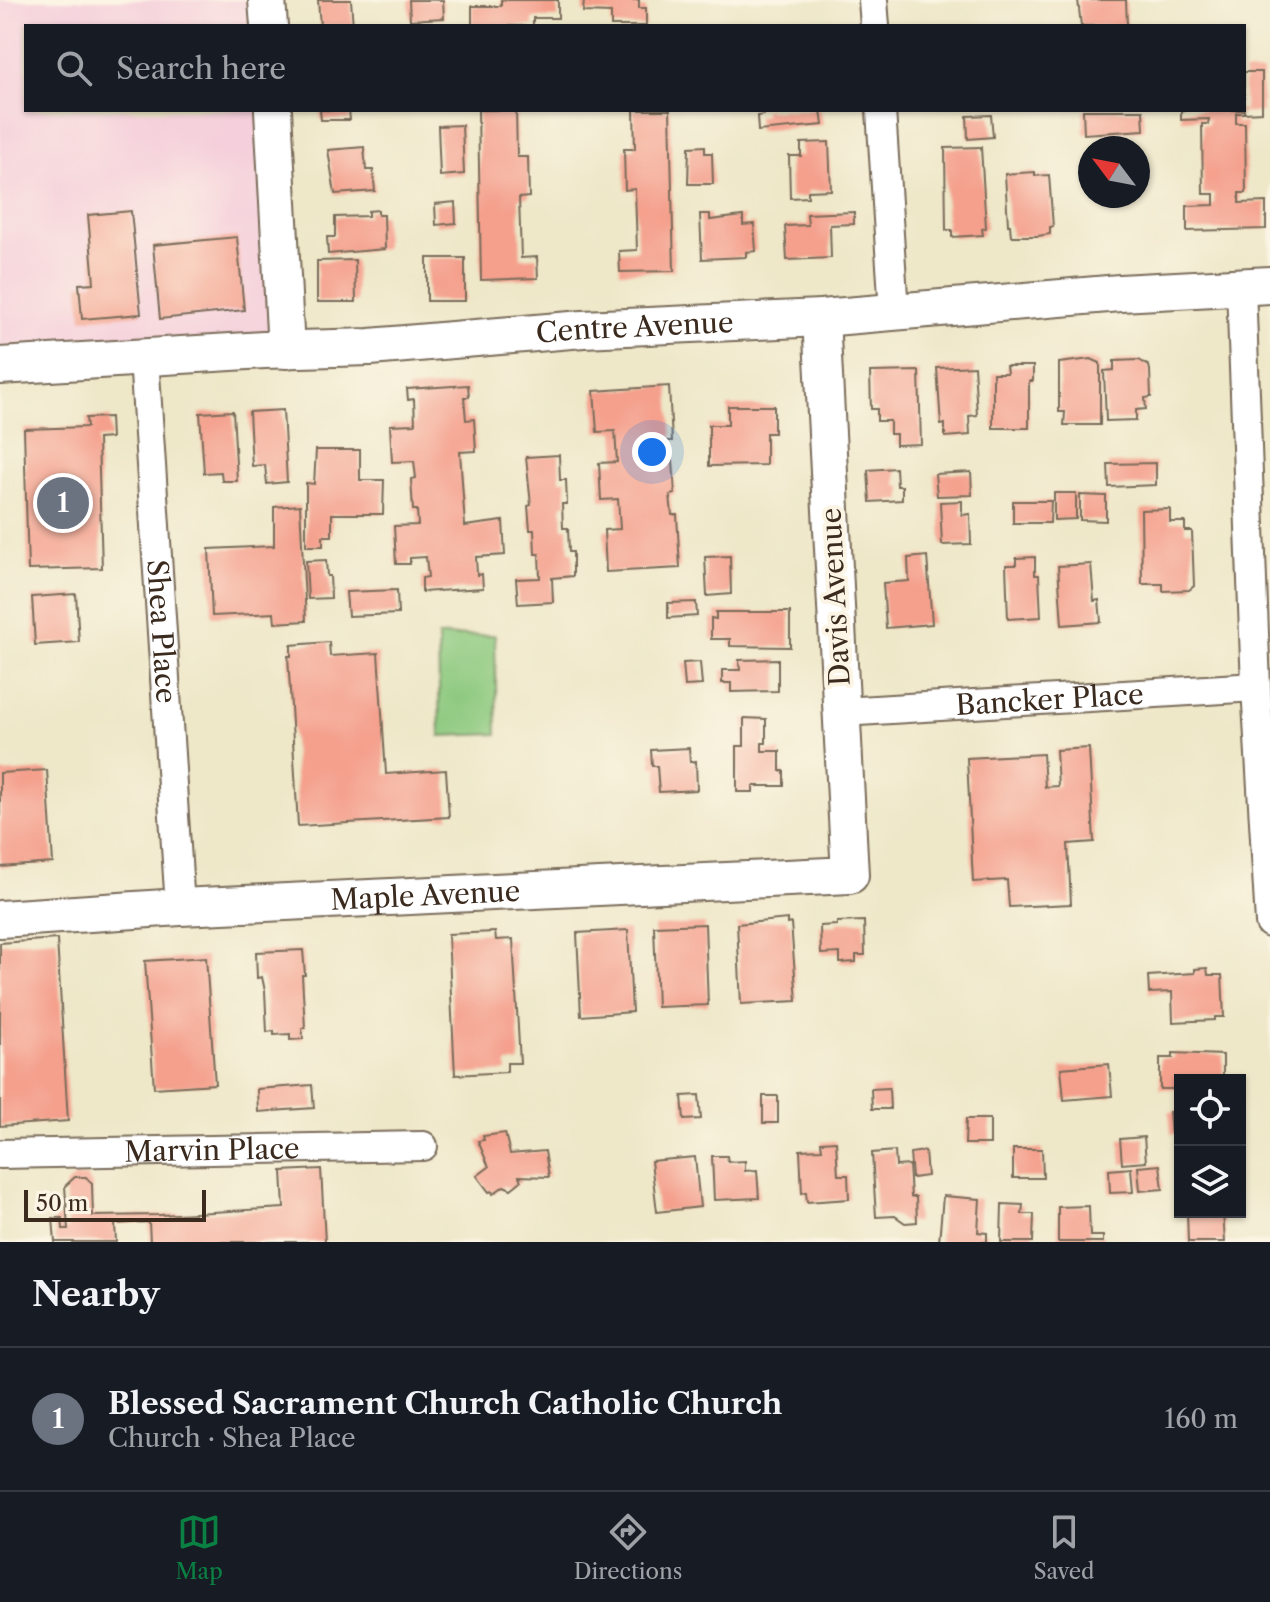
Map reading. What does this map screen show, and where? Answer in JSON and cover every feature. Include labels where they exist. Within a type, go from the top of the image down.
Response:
[{"type":"street","points":[[267,0],[269,24]]},
{"type":"street","points":[[873,0],[875,24]]},
{"type":"street","points":[[273,112],[286,350]]},
{"type":"street","points":[[881,112],[894,312]]},
{"type":"street","points":[[1255,286],[1256,687],[1270,923]]},
{"type":"street","name":"Centre Avenue","points":[[0,366],[370,347],[583,329],[821,318],[1120,293],[1255,286]]},
{"type":"street","name":"Davis Avenue","points":[[821,318],[850,875]]},
{"type":"street","name":"Shea Place","points":[[144,358],[180,907]]},
{"type":"street","name":"Bancker Place","points":[[842,712],[1256,687]]},
{"type":"street","name":"Maple Avenue","points":[[0,919],[180,907],[850,875]]},
{"type":"street","name":"Marvin Place","points":[[0,1154],[423,1146]]},
{"type":"shaded area","points":[[0,0],[273,0],[275,24],[24,24],[24,112],[280,112],[292,342],[0,360]]},
{"type":"green space","points":[[495,635],[497,734],[440,736],[438,636]]},
{"type":"building","points":[[318,0],[351,0],[353,24],[320,24]]},
{"type":"building","points":[[409,0],[443,0],[444,18],[410,20]]},
{"type":"building","points":[[501,0],[558,0],[558,18],[533,18],[533,24],[472,24],[472,6],[501,6]]},
{"type":"building","points":[[584,0],[639,0],[639,8],[646,8],[646,24],[611,24],[611,13],[583,12]]},
{"type":"building","points":[[1078,0],[1126,0],[1127,24],[1081,24]]},
{"type":"building","points":[[1246,72],[1262,72],[1262,112],[1244,113]]},
{"type":"building","points":[[320,112],[349,112],[350,120],[321,120]]},
{"type":"building","points":[[478,112],[516,112],[517,157],[528,157],[529,197],[519,198],[521,258],[537,257],[538,278],[481,280]]},
{"type":"building","points":[[634,112],[670,112],[674,271],[620,272],[619,251],[637,250],[635,189],[625,190],[624,149],[635,149]]},
{"type":"building","points":[[764,112],[821,112],[823,125],[758,131],[757,116],[764,115]]},
{"type":"building","points":[[1083,112],[1143,112],[1144,130],[1084,134]]},
{"type":"building","points":[[1181,112],[1244,112],[1236,113],[1236,123],[1245,123],[1246,193],[1239,193],[1239,203],[1266,202],[1266,229],[1187,231],[1187,206],[1214,205],[1214,194],[1203,194],[1202,124],[1208,124],[1209,119],[1181,120]]},
{"type":"building","points":[[991,115],[993,137],[968,139],[967,116]]},
{"type":"building","points":[[462,125],[464,174],[440,176],[438,126]]},
{"type":"building","points":[[829,142],[831,190],[808,191],[808,197],[790,198],[789,156],[801,156],[801,143]]},
{"type":"building","points":[[705,146],[705,153],[712,153],[713,184],[688,184],[689,147]]},
{"type":"building","points":[[364,147],[366,170],[373,170],[375,191],[335,194],[328,150]]},
{"type":"building","points":[[981,147],[986,228],[982,229],[983,235],[952,237],[952,230],[946,230],[945,148]]},
{"type":"building","points":[[1035,172],[1035,176],[1049,175],[1053,227],[1050,227],[1050,234],[1011,236],[1005,174]]},
{"type":"building","points":[[455,202],[456,223],[436,225],[435,204]]},
{"type":"building","points":[[378,210],[378,215],[384,215],[385,249],[328,254],[327,237],[335,237],[335,217],[368,216],[368,211]]},
{"type":"building","points":[[131,211],[141,314],[82,319],[79,284],[94,283],[88,215]]},
{"type":"building","points":[[854,212],[854,224],[830,225],[831,258],[787,260],[785,226],[808,225],[807,214]]},
{"type":"building","points":[[700,214],[710,214],[710,220],[743,216],[743,225],[754,224],[756,251],[746,252],[746,257],[702,259]]},
{"type":"building","points":[[237,237],[244,310],[160,319],[153,245]]},
{"type":"building","points":[[427,258],[465,258],[465,301],[427,301]]},
{"type":"building","points":[[355,260],[356,302],[317,302],[317,261]]},
{"type":"building","points":[[1091,359],[1100,363],[1100,425],[1064,425],[1065,412],[1059,412],[1059,363]]},
{"type":"building","points":[[1139,360],[1150,370],[1151,397],[1145,398],[1146,409],[1136,410],[1136,420],[1106,421],[1104,371],[1114,370],[1114,361]]},
{"type":"building","points":[[974,366],[977,415],[969,416],[970,435],[945,437],[945,424],[941,425],[937,368]]},
{"type":"building","points":[[1006,366],[1033,366],[1033,381],[1029,381],[1029,428],[993,428],[993,373],[1007,373]]},
{"type":"building","points":[[919,371],[921,444],[896,445],[896,434],[890,434],[890,421],[877,421],[877,409],[871,409],[870,372]]},
{"type":"building","points":[[468,385],[469,397],[464,397],[466,420],[474,419],[476,451],[460,452],[465,526],[503,521],[505,555],[476,557],[477,575],[482,574],[483,588],[422,592],[422,578],[428,577],[426,557],[410,558],[410,564],[396,564],[394,526],[418,525],[417,510],[413,510],[411,479],[416,478],[414,461],[392,462],[390,425],[415,424],[414,399],[408,400],[407,389]]},
{"type":"building","points":[[669,386],[672,441],[665,441],[666,461],[673,460],[675,494],[670,495],[672,515],[677,515],[680,568],[606,572],[604,530],[620,529],[618,499],[601,500],[599,463],[617,462],[615,431],[597,432],[594,391]]},
{"type":"building","points":[[728,406],[774,406],[774,433],[766,433],[766,465],[709,466],[709,425],[728,425]]},
{"type":"building","points":[[283,410],[287,482],[267,484],[265,465],[252,466],[249,412]]},
{"type":"building","points":[[233,411],[237,481],[222,481],[221,472],[204,473],[200,413]]},
{"type":"building","points":[[110,417],[111,438],[98,439],[102,568],[28,570],[24,429],[87,427],[86,418]]},
{"type":"building","points":[[316,450],[360,450],[360,480],[384,480],[383,514],[332,514],[332,536],[323,536],[323,546],[306,546],[306,483],[314,484]]},
{"type":"building","points":[[559,455],[560,480],[566,480],[567,504],[562,504],[563,528],[568,528],[569,552],[573,552],[573,576],[552,578],[553,602],[518,604],[516,579],[540,578],[534,530],[530,530],[526,457]]},
{"type":"building","points":[[1156,463],[1156,485],[1109,487],[1108,464]]},
{"type":"building","points":[[896,468],[897,486],[902,486],[902,500],[870,502],[868,470]]},
{"type":"building","points":[[971,472],[972,495],[937,496],[935,474]]},
{"type":"building","points":[[1054,493],[1076,493],[1076,519],[1054,520]]},
{"type":"building","points":[[1080,495],[1106,496],[1106,521],[1080,520]]},
{"type":"building","points":[[962,501],[962,515],[970,514],[971,544],[942,545],[940,502]]},
{"type":"building","points":[[1013,501],[1051,501],[1050,523],[1013,523]]},
{"type":"building","points":[[300,505],[306,621],[275,623],[274,613],[212,616],[209,549],[274,546],[274,507]]},
{"type":"building","points":[[1170,509],[1170,522],[1185,522],[1185,531],[1192,531],[1194,586],[1189,590],[1163,591],[1163,584],[1142,584],[1141,510]]},
{"type":"building","points":[[730,556],[731,594],[707,596],[705,557]]},
{"type":"building","points":[[927,556],[932,624],[886,628],[883,583],[909,581],[908,558]]},
{"type":"building","points":[[1035,557],[1041,617],[1008,619],[1006,565],[1016,565],[1016,558]]},
{"type":"building","points":[[326,560],[331,598],[308,599],[306,561]]},
{"type":"building","points":[[1091,564],[1094,601],[1099,600],[1101,622],[1062,625],[1058,566]]},
{"type":"building","points":[[397,590],[398,614],[348,616],[346,592]]},
{"type":"building","points":[[76,594],[79,642],[35,645],[32,597]]},
{"type":"building","points":[[696,602],[697,616],[668,618],[668,603]]},
{"type":"building","points":[[716,612],[790,612],[790,647],[730,646],[730,639],[711,639],[711,618],[716,619]]},
{"type":"building","points":[[329,642],[330,656],[378,653],[386,774],[446,770],[449,817],[298,826],[288,656],[291,656],[291,645]]},
{"type":"building","points":[[778,659],[778,691],[731,692],[731,683],[722,683],[722,670],[740,670],[739,660]]},
{"type":"building","points":[[700,662],[702,685],[685,686],[683,663]]},
{"type":"building","points":[[744,718],[766,719],[766,743],[762,743],[762,751],[780,751],[784,786],[753,786],[753,792],[737,792],[737,746],[744,746]]},
{"type":"building","points":[[689,748],[690,762],[696,761],[697,790],[659,792],[657,766],[652,766],[651,750]]},
{"type":"building","points":[[1089,748],[1094,842],[1068,844],[1071,904],[1009,907],[1007,880],[973,882],[967,758],[1043,754],[1045,787],[1058,786],[1056,750]]},
{"type":"building","points":[[47,770],[53,863],[0,867],[0,773]]},
{"type":"building","points":[[787,919],[787,924],[791,923],[797,1001],[741,1004],[737,924]]},
{"type":"building","points":[[864,921],[865,955],[856,955],[856,962],[840,963],[840,953],[821,954],[820,926]]},
{"type":"building","points":[[705,924],[708,1005],[657,1007],[654,926]]},
{"type":"building","points":[[628,930],[632,1012],[581,1016],[577,933]]},
{"type":"building","points":[[495,932],[496,940],[513,939],[520,1063],[507,1063],[507,1072],[455,1075],[448,934]]},
{"type":"building","points":[[57,939],[68,1121],[0,1126],[0,943]]},
{"type":"building","points":[[303,950],[305,1028],[302,1028],[303,1039],[290,1040],[290,1034],[267,1032],[265,991],[262,977],[257,978],[256,952]]},
{"type":"building","points":[[206,957],[215,1084],[154,1088],[145,961]]},
{"type":"building","points":[[1207,968],[1208,975],[1222,975],[1224,1017],[1173,1022],[1172,992],[1149,993],[1148,976],[1195,973],[1195,969]]},
{"type":"building","points":[[1173,1053],[1223,1055],[1223,1074],[1174,1074],[1174,1089],[1160,1089],[1160,1058],[1173,1058]]},
{"type":"building","points":[[1109,1064],[1112,1096],[1064,1100],[1061,1068]]},
{"type":"building","points":[[312,1085],[314,1108],[258,1112],[257,1089]]},
{"type":"building","points":[[889,1088],[890,1109],[872,1109],[871,1089]]},
{"type":"building","points":[[699,1095],[701,1119],[684,1120],[682,1096]]},
{"type":"building","points":[[763,1096],[778,1096],[778,1123],[763,1123]]},
{"type":"building","points":[[1169,1112],[1174,1112],[1174,1134],[1171,1134]]},
{"type":"building","points":[[966,1119],[990,1119],[990,1144],[965,1144]]},
{"type":"building","points":[[505,1133],[510,1154],[545,1151],[549,1177],[519,1176],[521,1181],[511,1189],[504,1186],[493,1194],[489,1192],[477,1176],[489,1167],[478,1141],[484,1140],[483,1136]]},
{"type":"building","points":[[1144,1137],[1146,1162],[1122,1164],[1120,1139]]},
{"type":"building","points":[[836,1141],[838,1175],[848,1175],[849,1199],[807,1202],[806,1192],[802,1193],[800,1150],[822,1149],[821,1142]]},
{"type":"building","points":[[1013,1149],[1042,1149],[1043,1178],[1013,1178]]},
{"type":"building","points":[[895,1151],[896,1166],[909,1165],[911,1197],[916,1197],[917,1222],[905,1223],[895,1216],[876,1217],[872,1153]]},
{"type":"building","points":[[925,1151],[927,1176],[912,1178],[910,1153]]},
{"type":"building","points":[[712,1156],[727,1156],[728,1162],[745,1161],[745,1171],[757,1170],[759,1198],[714,1200]]},
{"type":"building","points":[[695,1157],[700,1207],[657,1212],[651,1161]]},
{"type":"building","points":[[1160,1165],[1163,1189],[1140,1191],[1138,1167]]},
{"type":"building","points":[[1131,1168],[1133,1192],[1110,1193],[1109,1170]]},
{"type":"building","points":[[321,1169],[325,1242],[150,1242],[149,1222],[115,1224],[116,1242],[55,1242],[53,1218],[62,1218],[63,1229],[68,1229],[65,1186],[75,1177],[86,1177],[92,1184],[93,1216],[160,1215],[284,1208],[282,1171]]},
{"type":"building","points":[[943,1196],[980,1199],[978,1232],[987,1233],[987,1242],[939,1242]]},
{"type":"building","points":[[1002,1204],[1023,1205],[1022,1214],[1034,1214],[1033,1242],[1001,1242]]},
{"type":"building","points":[[1089,1206],[1090,1236],[1103,1236],[1103,1242],[1058,1242],[1058,1207]]},
{"type":"building","points":[[1187,1218],[1223,1218],[1225,1242],[1188,1242]]},
{"type":"place","name":"Blessed Sacrament Church Catholic Church","points":[[63,503]]}]
